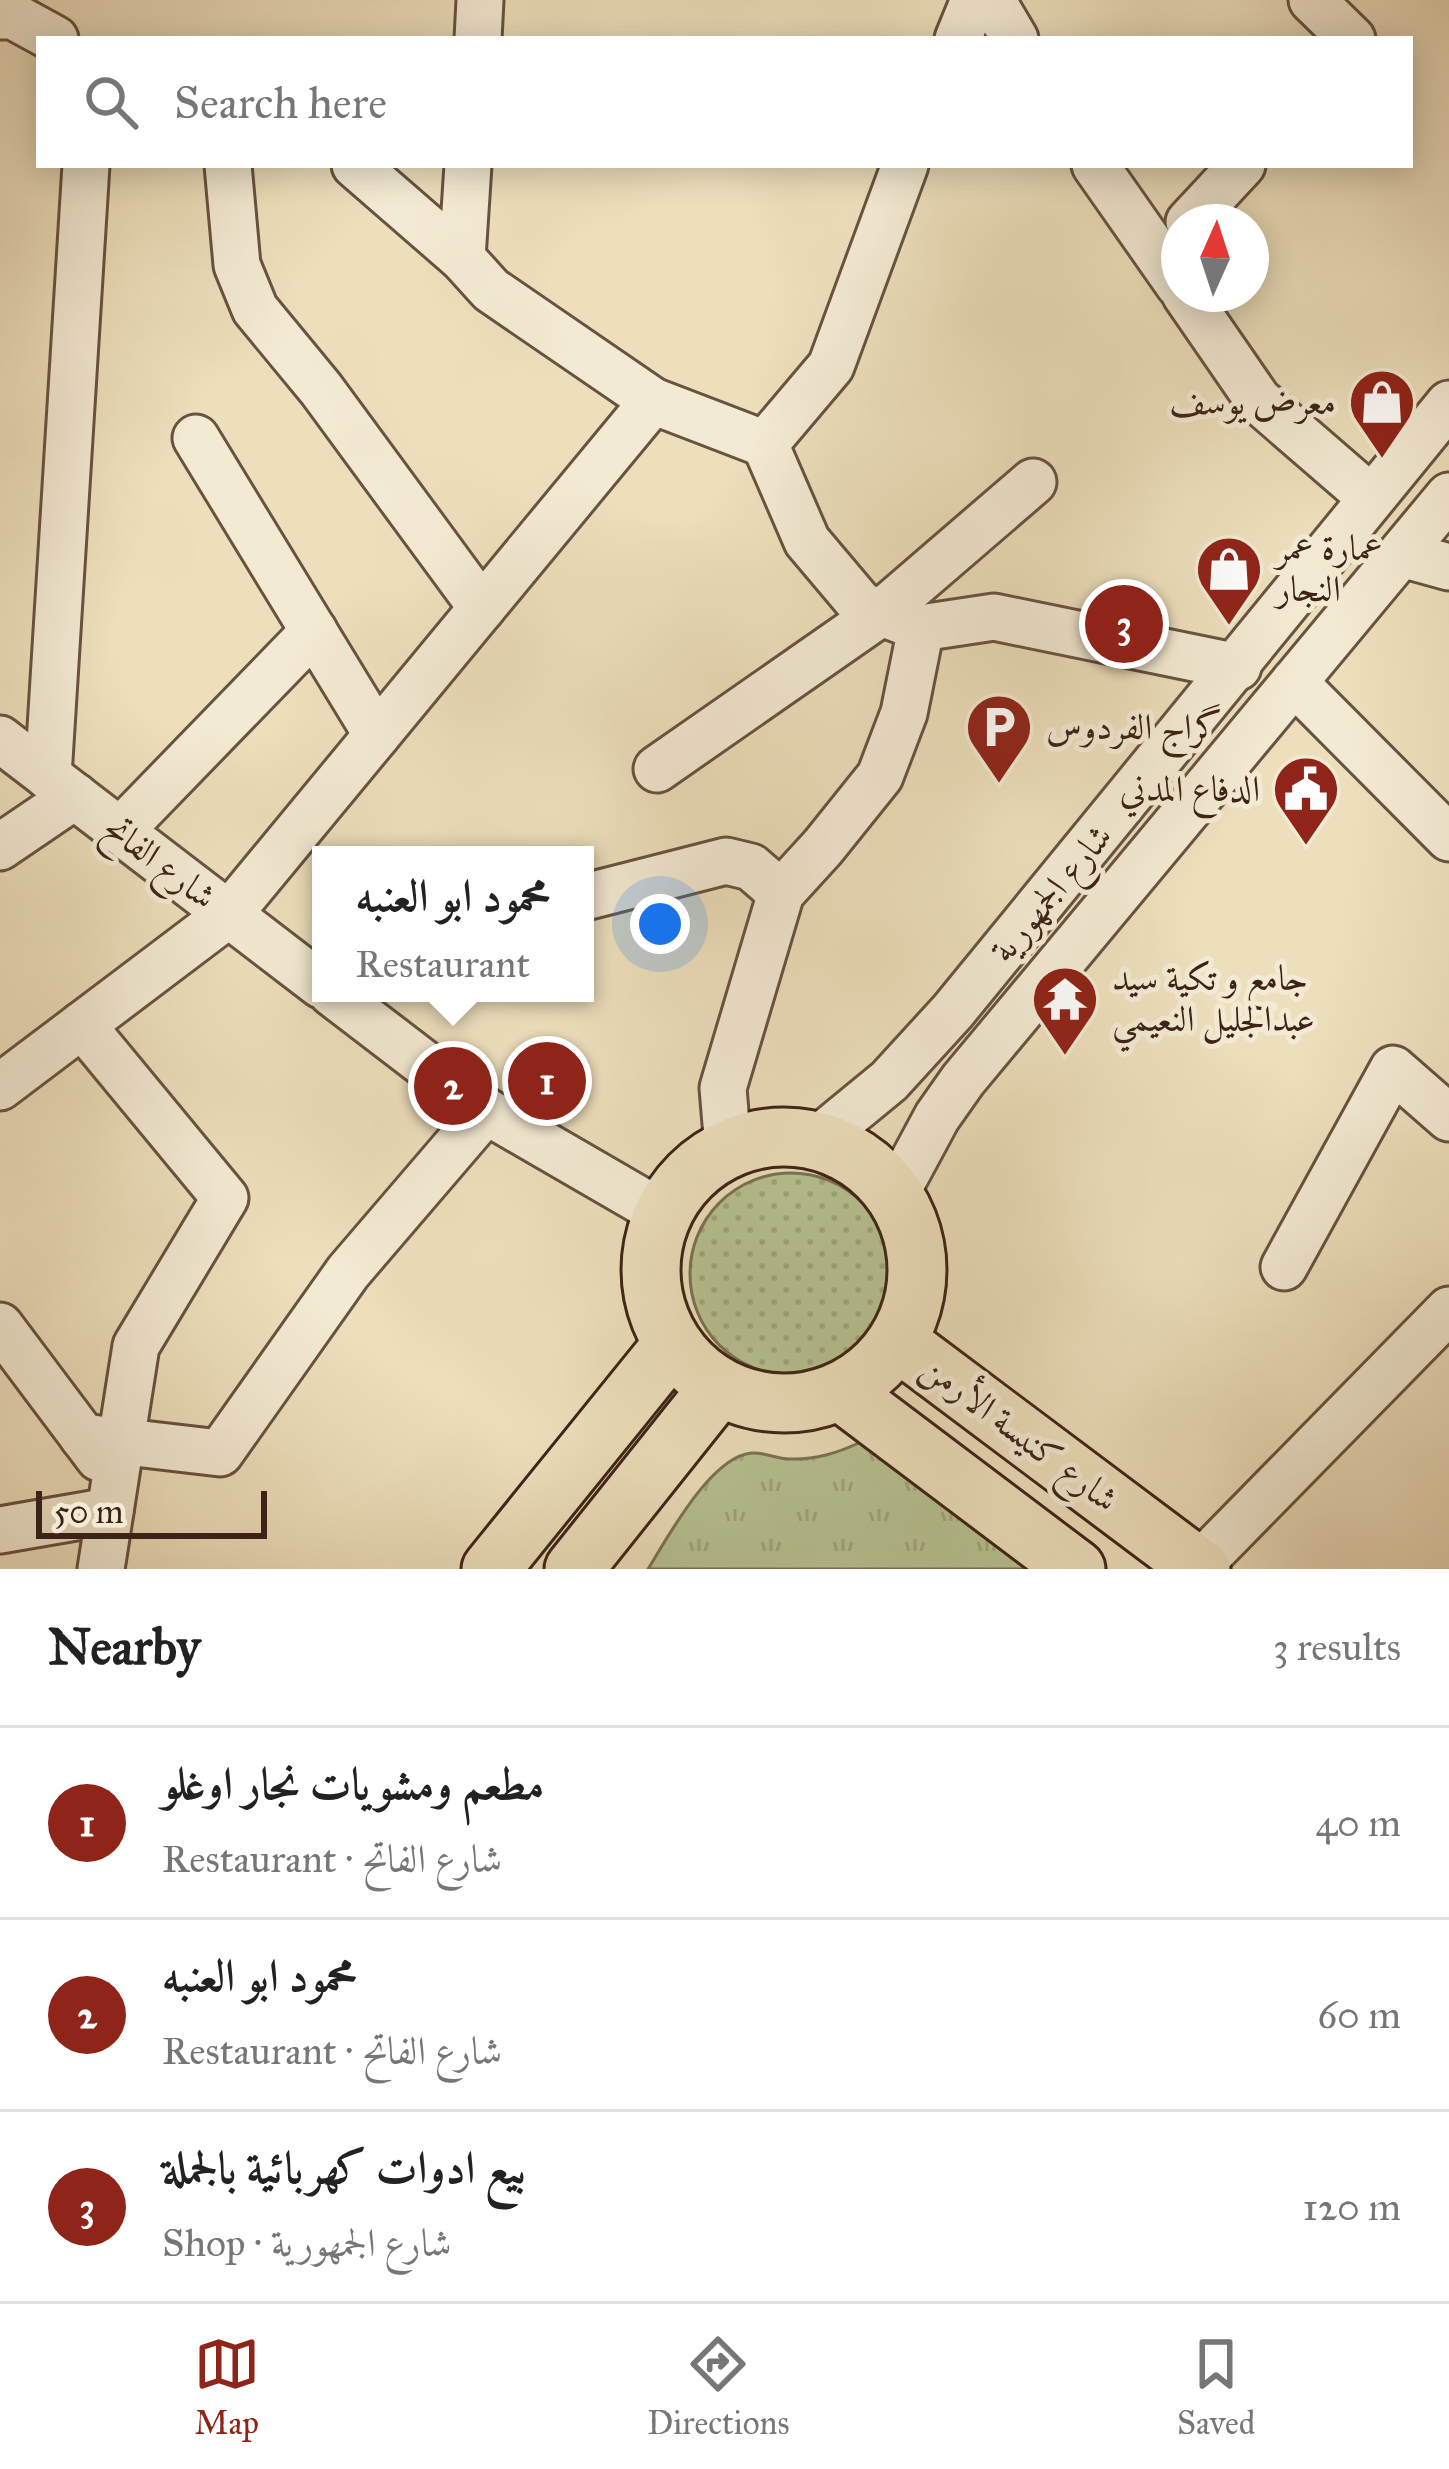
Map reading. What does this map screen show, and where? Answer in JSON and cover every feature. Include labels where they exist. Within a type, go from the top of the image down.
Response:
[{"type":"main road","points":[[772,1137],[816,1141],[847,1152],[874,1171],[895,1196],[912,1230],[918,1268],[913,1306],[897,1341],[872,1370],[840,1391],[811,1401],[749,1399],[693,1369],[672,1345],[653,1303],[650,1257],[662,1213],[701,1165],[728,1148],[772,1137]]},
{"type":"main road","name":"شارع كنيسة الأرمن","points":[[897,1341],[1200,1568]]},
{"type":"main road","points":[[491,1569],[672,1345]]},
{"type":"main road","points":[[574,1569],[719,1387]]},
{"type":"main road","name":"شارع كنيسة الأرمن","points":[[840,1391],[1076,1569]]},
{"type":"street","points":[[478,36],[481,0]]},
{"type":"street","points":[[959,36],[974,0]]},
{"type":"street","points":[[992,0],[1014,36]]},
{"type":"street","points":[[1312,0],[1349,36]]},
{"type":"street","points":[[0,16],[13,16],[50,36]]},
{"type":"street","points":[[0,847],[62,786],[86,168]]},
{"type":"street","points":[[228,168],[237,265],[255,309],[321,389],[482,608]]},
{"type":"street","points":[[358,168],[462,258],[491,290],[653,401],[765,444],[807,541],[862,605],[901,620],[994,617],[1238,667]]},
{"type":"street","points":[[462,258],[468,168]]},
{"type":"street","points":[[765,444],[831,366],[904,168]]},
{"type":"street","points":[[1097,168],[1161,245]]},
{"type":"street","points":[[1206,204],[1239,168]]},
{"type":"street","points":[[1197,312],[1258,400],[1370,497]]},
{"type":"street","points":[[0,1087],[229,914],[653,401]]},
{"type":"street","name":"شارع الجمهورية","points":[[816,1141],[922,1047],[1449,404]]},
{"type":"street","points":[[196,438],[377,735]]},
{"type":"street","points":[[657,769],[901,620],[1034,482]]},
{"type":"street","name":"شارع الجمهورية","points":[[895,1196],[914,1155],[963,1080],[1449,496]]},
{"type":"street","points":[[1402,554],[1449,567]]},
{"type":"street","points":[[728,1148],[723,1088],[781,893],[824,848],[880,776],[904,713],[901,620]]},
{"type":"street","points":[[120,831],[314,631]]},
{"type":"street","points":[[1294,682],[1449,838]]},
{"type":"street","name":"شارع الفاتح","points":[[0,739],[312,973]]},
{"type":"street","points":[[594,895],[726,861],[751,867],[781,893]]},
{"type":"street","name":"شارع الفاتح","points":[[349,1002],[486,1111],[662,1213]]},
{"type":"street","points":[[82,1025],[224,1198],[136,1346],[107,1467],[101,1569]]},
{"type":"street","points":[[1284,1267],[1393,1069],[1449,1118]]},
{"type":"street","points":[[0,1530],[107,1467],[220,1453],[348,1271],[486,1111]]},
{"type":"street","points":[[1200,1568],[1449,1310]]},
{"type":"street","points":[[0,1326],[107,1467]]},
{"type":"green space","points":[[791,1173],[830,1180],[863,1202],[885,1235],[892,1274],[885,1313],[863,1346],[830,1368],[791,1375],[752,1368],[719,1346],[697,1313],[690,1274],[697,1235],[719,1202],[752,1180]]},
{"type":"green space","points":[[861,1442],[1067,1569],[648,1569],[692,1500],[721,1468],[737,1458],[757,1453],[808,1458]]},
{"type":"place","name":"معرض يوسف","points":[[1382,461]]},
{"type":"place","name":"بيع ادوات كهربائية بالجملة","points":[[1124,624]]},
{"type":"place","name":"عمارة عمر النجار","points":[[1229,628]]},
{"type":"place","name":"گراج الفردوس","points":[[999,786]]},
{"type":"place","name":"الدفاع المدني","points":[[1306,848]]},
{"type":"place","name":"جامع و تكية سيد عبدالجليل النعيمي","points":[[1065,1058]]},
{"type":"place","name":"مطعم ومشويات نجار اوغلو","points":[[547,1081]]},
{"type":"place","name":"محمود ابو العنبه","points":[[453,1086]]}]
